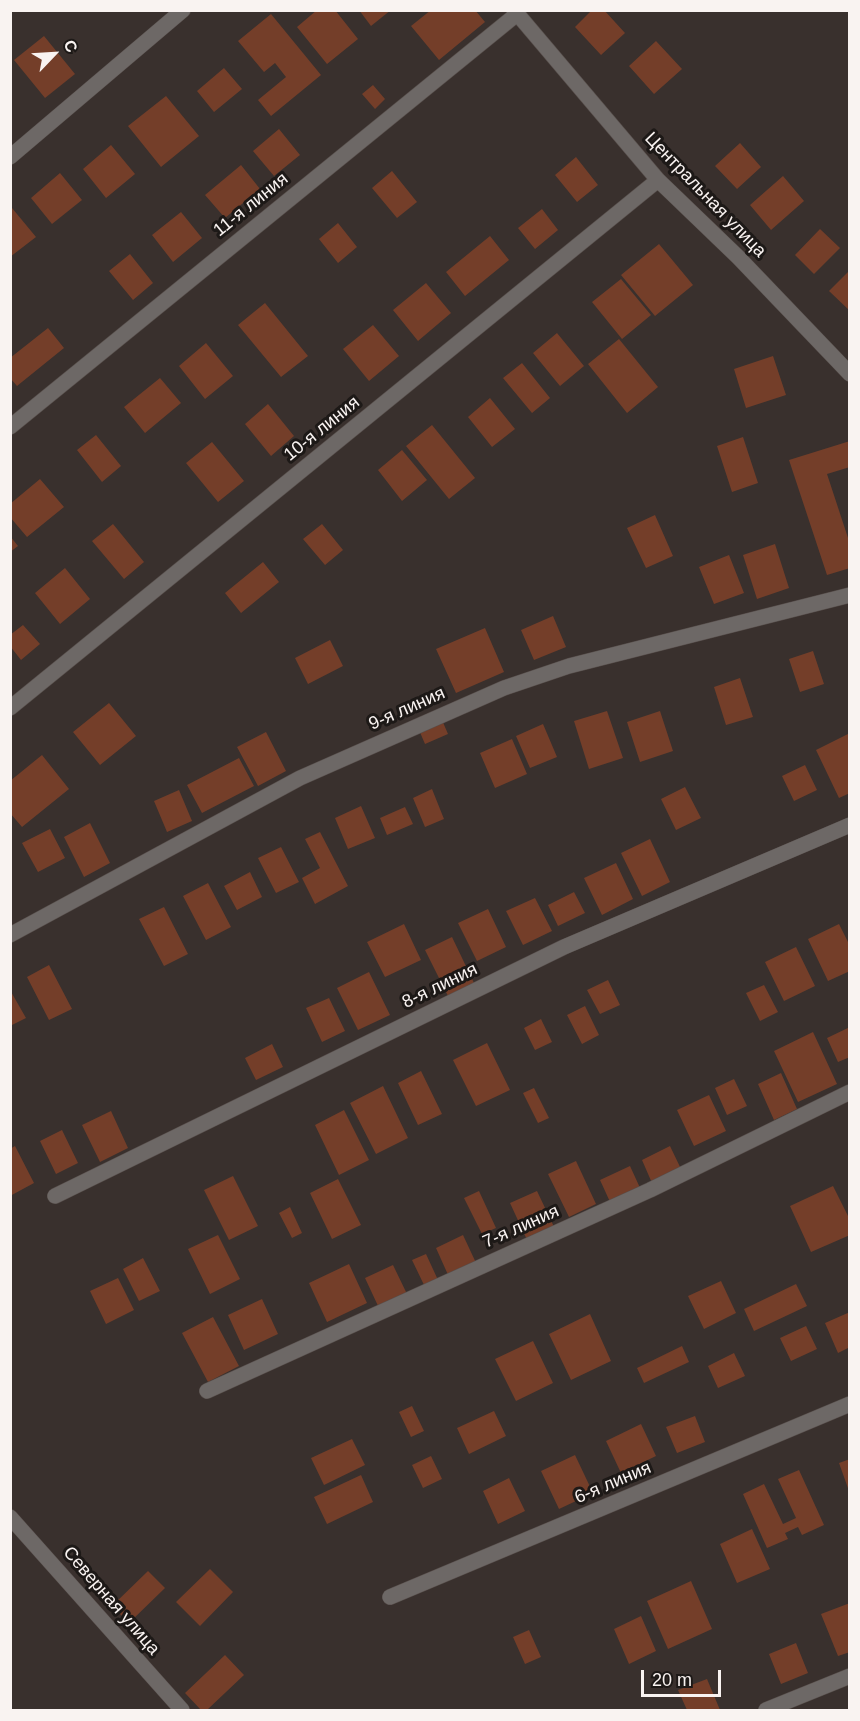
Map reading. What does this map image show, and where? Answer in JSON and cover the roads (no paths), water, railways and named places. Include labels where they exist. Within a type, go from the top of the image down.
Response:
[{"type":"street","points":[[10,157],[183,10]]},
{"type":"street","name":"Центральная улица","points":[[515,12],[658,180],[738,257],[849,374]]},
{"type":"street","name":"11-я линия","points":[[10,427],[515,12]]},
{"type":"street","name":"10-я линия","points":[[10,708],[658,180]]},
{"type":"street","name":"9-я линия","points":[[10,935],[300,778],[504,688],[569,666],[849,595]]},
{"type":"street","name":"8-я линия","points":[[55,1196],[564,947],[849,825]]},
{"type":"street","name":"7-я линия","points":[[207,1391],[650,1190],[849,1092]]},
{"type":"street","name":"6-я линия","points":[[390,1597],[849,1404]]},
{"type":"street","name":"Северная улица","points":[[10,1517],[182,1710]]},
{"type":"street","points":[[766,1710],[849,1676]]}]
